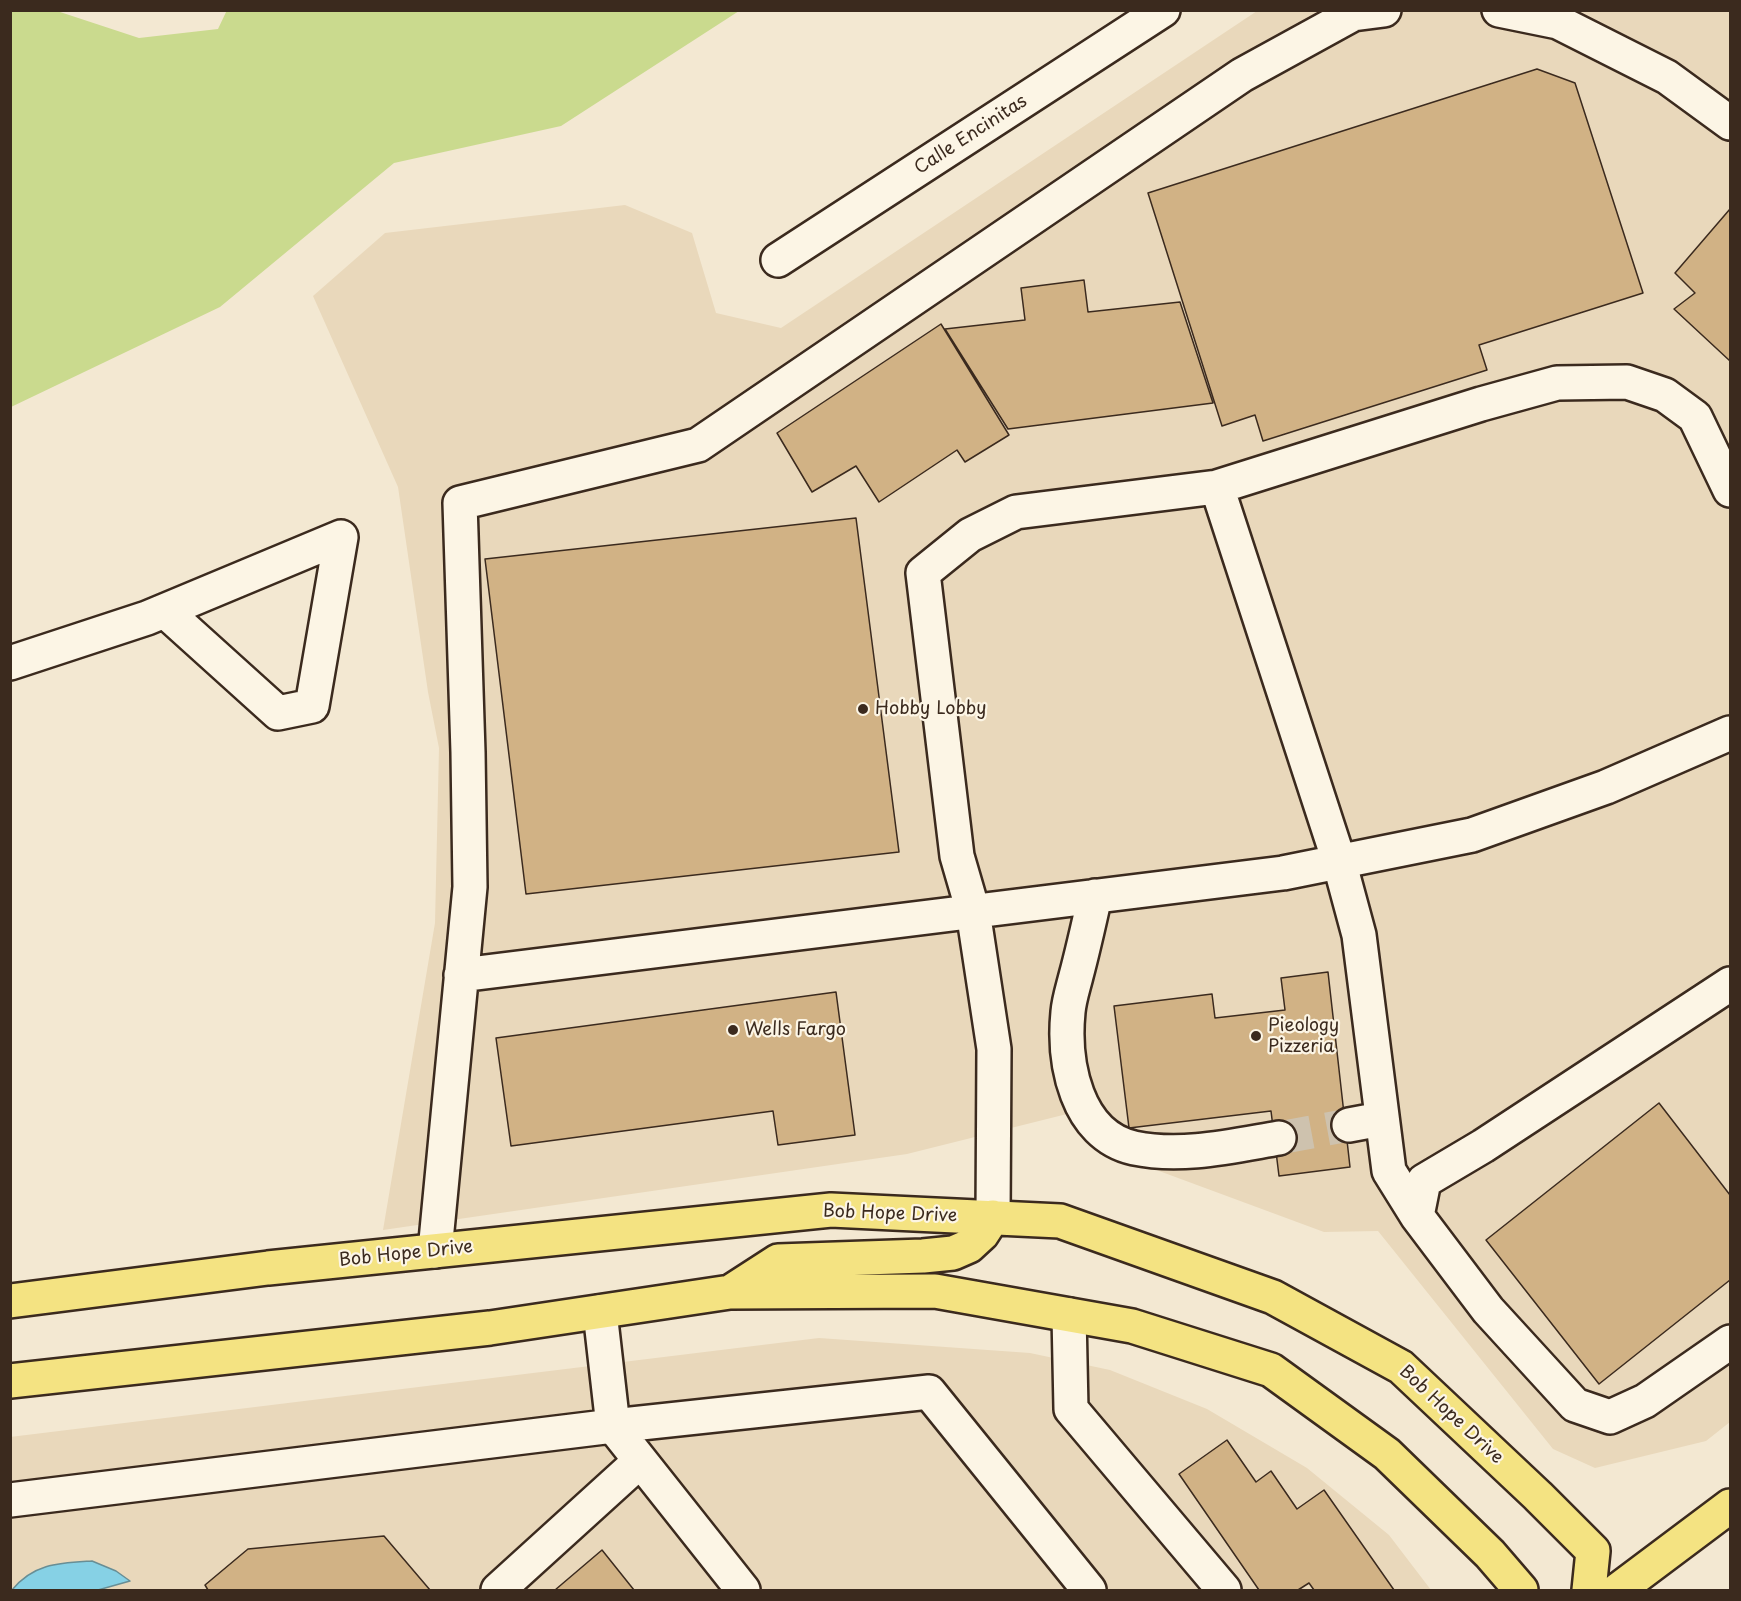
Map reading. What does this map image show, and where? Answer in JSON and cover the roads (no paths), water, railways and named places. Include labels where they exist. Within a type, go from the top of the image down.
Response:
[{"type":"main road","name":"Bob Hope Drive","points":[[10,1301],[268,1268],[831,1210],[1060,1221],[1273,1297],[1401,1367],[1593,1551],[1589,1590]]},
{"type":"main road","points":[[730,1292],[778,1261],[953,1253],[969,1246],[982,1234],[993,1217]]},
{"type":"main road","points":[[10,1381],[490,1328],[730,1292],[935,1291],[1132,1326],[1271,1370],[1387,1454],[1490,1554],[1521,1590]]},
{"type":"main road","points":[[1618,1590],[1731,1506]]},
{"type":"street","name":"Calle Encinitas","points":[[778,260],[1163,10]]},
{"type":"street","points":[[1499,10],[1558,22],[1667,77],[1731,123]]},
{"type":"street","points":[[435,1251],[470,887],[460,503],[698,445],[1242,75],[1365,12]]},
{"type":"street","points":[[993,1217],[994,1048],[973,911],[957,856],[923,573],[970,536],[1016,512],[1217,487],[1481,404],[1557,383],[1627,382],[1665,395],[1695,417],[1731,490]]},
{"type":"street","points":[[1217,487],[1339,861],[1359,935],[1389,1171],[1417,1216],[1488,1310],[1575,1405],[1610,1417],[1645,1401],[1731,1342]]},
{"type":"street","points":[[10,663],[165,611],[340,537],[312,706],[278,713],[165,611]]},
{"type":"street","points":[[461,975],[1283,873],[1472,835],[1606,787],[1731,733]]},
{"type":"street","points":[[1095,896],[1068,1011],[1068,1052],[1074,1085],[1087,1115],[1106,1135],[1131,1147],[1154,1151],[1180,1152],[1279,1138]]},
{"type":"street","points":[[1417,1216],[1424,1181],[1483,1146],[1731,984]]},
{"type":"street","points":[[1349,1125],[1381,1119]]},
{"type":"street","points":[[600,1312],[613,1426],[743,1590]]},
{"type":"street","points":[[1069,1315],[1071,1409],[1224,1590]]},
{"type":"street","points":[[10,1500],[613,1426],[929,1392],[1089,1590]]},
{"type":"street","points":[[498,1590],[640,1461]]},
{"type":"water","points":[[92,1561],[116,1571],[130,1581],[98,1590],[12,1590],[29,1574],[39,1569],[58,1564]]},
{"type":"tunnel","points":[[1279,1138],[1349,1125]]},
{"type":"place","name":"Hobby Lobby","points":[[863,709]]},
{"type":"place","name":"Wells Fargo","points":[[733,1030]]},
{"type":"place","name":"Pieology Pizzeria","points":[[1256,1036]]}]
